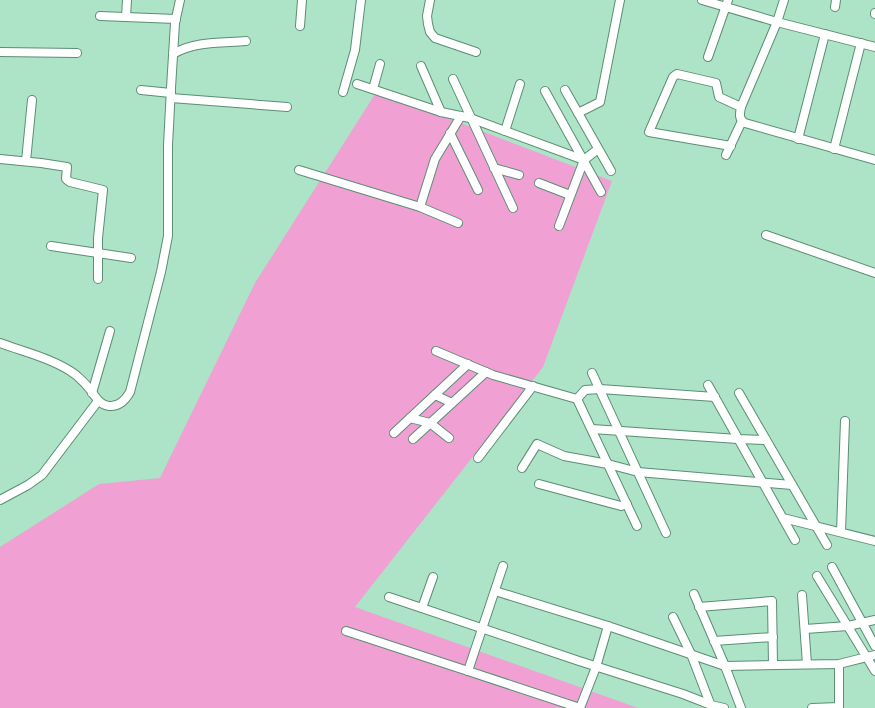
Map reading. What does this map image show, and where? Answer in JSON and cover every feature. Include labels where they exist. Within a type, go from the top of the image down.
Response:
[{"type":"street","points":[[126,17],[127,0]]},
{"type":"street","points":[[0,343],[46,359],[74,374],[86,385],[98,401],[109,406],[117,405],[126,399],[130,392],[161,272],[168,236],[168,145],[173,54],[176,19],[180,0]]},
{"type":"street","points":[[300,26],[302,0]]},
{"type":"street","points":[[343,92],[355,50],[361,0]]},
{"type":"street","points":[[430,0],[426,16],[434,38],[476,52]]},
{"type":"street","points":[[578,113],[600,102],[620,0]]},
{"type":"street","points":[[702,0],[727,4],[777,22],[875,46]]},
{"type":"street","points":[[726,155],[742,121],[741,107],[777,22],[784,0]]},
{"type":"street","points":[[708,57],[727,4]]},
{"type":"street","points":[[100,16],[176,19]]},
{"type":"street","points":[[798,139],[825,34]]},
{"type":"street","points":[[173,54],[179,50],[198,45],[246,41]]},
{"type":"street","points":[[834,149],[861,43]]},
{"type":"street","points":[[0,52],[76,53]]},
{"type":"street","points":[[373,89],[380,64]]},
{"type":"street","points":[[421,66],[441,112]]},
{"type":"street","points":[[731,146],[649,132],[673,77],[677,74],[716,83],[718,97],[741,107]]},
{"type":"street","points":[[453,79],[513,208]]},
{"type":"street","points":[[357,84],[441,112],[470,118],[584,160]]},
{"type":"street","points":[[505,131],[520,84]]},
{"type":"street","points":[[142,90],[171,95],[287,107]]},
{"type":"street","points":[[564,90],[611,171]]},
{"type":"street","points":[[545,91],[601,192]]},
{"type":"street","points":[[26,161],[32,100]]},
{"type":"street","points":[[420,207],[436,158],[461,116]]},
{"type":"street","points":[[742,121],[798,139],[875,160]]},
{"type":"street","points":[[450,134],[478,190]]},
{"type":"street","points":[[559,226],[584,160],[598,149]]},
{"type":"street","points":[[0,159],[67,167],[66,179],[70,182],[103,190],[98,238],[98,279]]},
{"type":"street","points":[[494,168],[519,176]]},
{"type":"street","points":[[299,170],[420,207],[458,223]]},
{"type":"street","points":[[539,183],[570,195]]},
{"type":"street","points":[[766,235],[875,273]]},
{"type":"street","points":[[51,246],[131,258]]},
{"type":"street","points":[[92,393],[110,331]]},
{"type":"street","points":[[436,351],[486,372],[577,399],[637,526]]},
{"type":"street","points":[[394,433],[468,364]]},
{"type":"street","points":[[413,439],[486,372]]},
{"type":"street","points":[[592,373],[666,533]]},
{"type":"street","points":[[708,385],[795,540]]},
{"type":"street","points":[[478,458],[533,386]]},
{"type":"street","points":[[577,399],[585,390],[600,389],[715,397]]},
{"type":"street","points":[[739,393],[827,545]]},
{"type":"street","points":[[435,395],[452,403]]},
{"type":"street","points":[[0,500],[42,475],[98,401]]},
{"type":"street","points":[[410,418],[430,423],[449,438]]},
{"type":"street","points":[[841,532],[845,421]]},
{"type":"street","points":[[592,429],[766,440]]},
{"type":"street","points":[[522,468],[537,444],[564,456],[638,472],[792,485]]},
{"type":"street","points":[[539,484],[620,506],[626,504]]},
{"type":"street","points":[[783,518],[875,540]]},
{"type":"street","points":[[468,671],[503,566]]},
{"type":"street","points":[[832,567],[875,646]]},
{"type":"street","points":[[817,576],[848,626],[871,656],[875,671]]},
{"type":"street","points":[[422,608],[432,577]]},
{"type":"street","points":[[495,591],[608,626],[725,666],[839,664],[871,656]]},
{"type":"street","points":[[694,594],[741,708]]},
{"type":"street","points":[[802,595],[807,664]]},
{"type":"street","points":[[389,597],[682,694],[711,706],[724,708]]},
{"type":"street","points":[[699,607],[772,601],[774,665]]},
{"type":"street","points":[[673,616],[691,654],[711,706]]},
{"type":"street","points":[[805,629],[848,626],[875,620]]},
{"type":"street","points":[[346,631],[581,708],[608,626]]},
{"type":"street","points":[[714,641],[773,637]]},
{"type":"street","points":[[812,708],[839,708],[839,664]]},
{"type":"shaded area","points":[[377,91],[612,181],[543,367],[355,607],[638,708],[0,708],[0,547],[99,484],[160,478],[255,283]]}]
